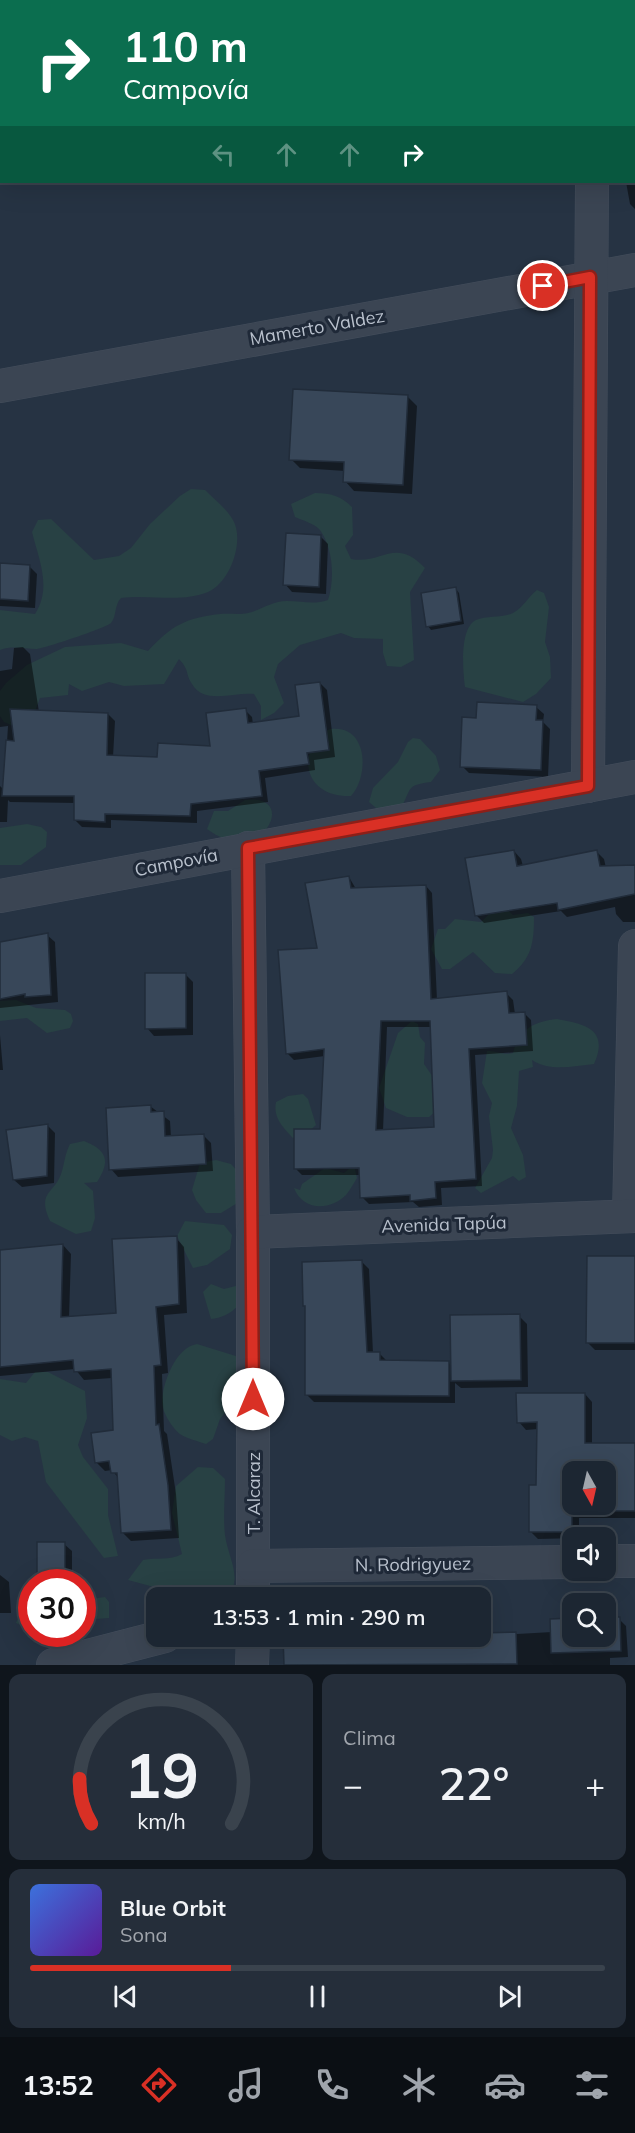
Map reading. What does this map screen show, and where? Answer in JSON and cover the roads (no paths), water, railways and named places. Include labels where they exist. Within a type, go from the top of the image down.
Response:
[{"type":"street","points":[[588,786],[592,183]]},
{"type":"street","name":"Mamerto Valdez","points":[[0,386],[635,270]]},
{"type":"street","name":"Campovía","points":[[0,896],[635,777]]},
{"type":"street","name":"T. Alcaraz","points":[[248,848],[253,1232],[253,1582]]},
{"type":"street","points":[[632,1216],[635,946]]},
{"type":"street","name":"Avenida Tapúa","points":[[253,1232],[632,1216]]},
{"type":"street","points":[[616,1561],[635,1561]]},
{"type":"street","name":"N. Rodrigyuez","points":[[253,1582],[562,1563]]},
{"type":"street","points":[[53,1665],[146,1641]]},
{"type":"street","points":[[252,1665],[253,1647]]}]
